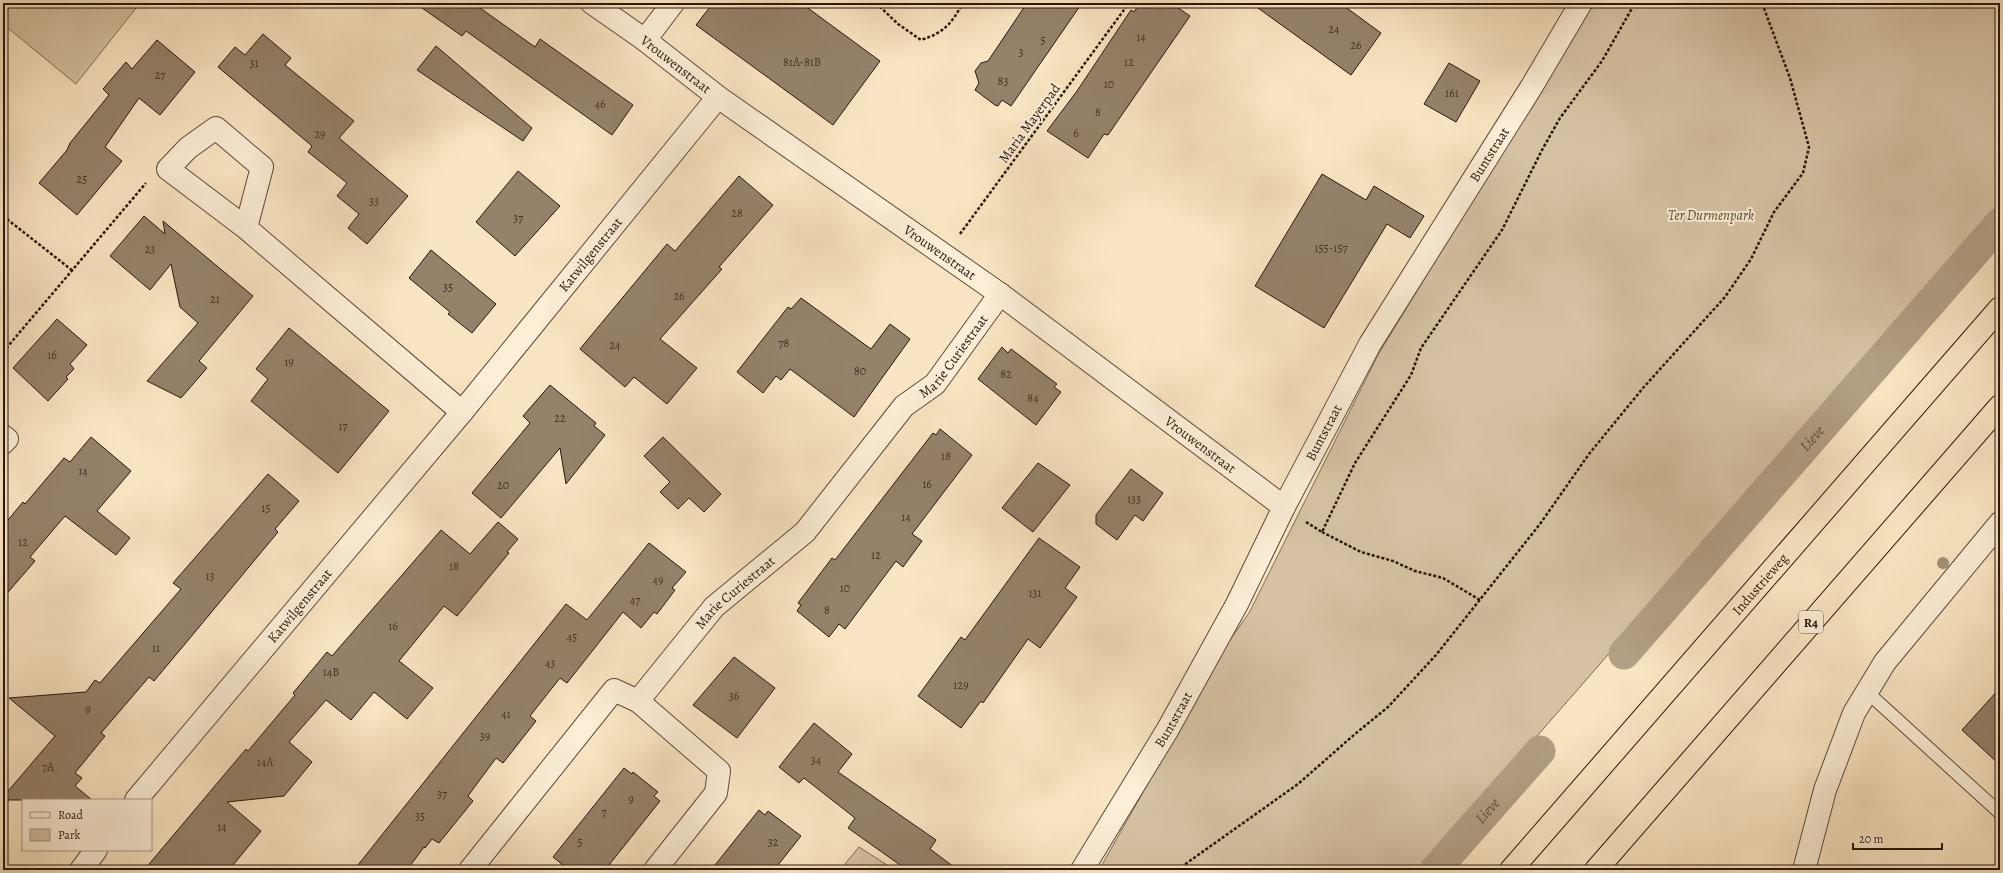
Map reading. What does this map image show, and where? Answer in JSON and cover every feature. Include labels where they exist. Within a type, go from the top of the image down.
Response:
[{"type":"highway","name":"Industrieweg","points":[[1520,867],[2000,308]]},
{"type":"highway","name":"R4","points":[[1596,870],[2000,406]]},
{"type":"street","name":"Vrouwenstraat","points":[[592,3],[646,40],[718,97],[1000,294],[1284,507]]},
{"type":"street","points":[[646,40],[673,3]]},
{"type":"street","name":"Buntstraat","points":[[1082,870],[1168,729],[1237,604],[1284,507],[1370,344],[1532,86],[1580,3]]},
{"type":"street","name":"Katwilgenstraat","points":[[137,799],[462,412],[718,97]]},
{"type":"street","points":[[246,228],[262,167],[216,128],[188,148],[168,169],[246,228],[462,412]]},
{"type":"street","name":"Marie Curiestraat","points":[[638,701],[714,607],[805,532],[904,406],[935,384],[1000,294]]},
{"type":"street","points":[[3,436],[7,439],[3,443]]},
{"type":"street","points":[[1804,870],[1825,790],[1854,713],[1885,662],[2000,523]]},
{"type":"street","points":[[470,870],[614,690],[638,701],[719,771],[716,793],[655,870]]},
{"type":"street","points":[[81,870],[95,851]]},
{"type":"lane","points":[[1867,692],[2000,813]]},
{"type":"path","points":[[876,3],[898,24],[921,40],[938,34],[953,22],[963,3]]},
{"type":"path","name":"Maria Mayerpad","points":[[945,255],[1129,3]]},
{"type":"path","points":[[1322,532],[1355,463],[1411,375],[1421,348],[1502,230],[1542,150],[1560,118],[1602,61],[1635,3]]},
{"type":"path","points":[[1178,870],[1298,784],[1354,734],[1388,707],[1436,655],[1540,524],[1594,448],[1643,388],[1725,297],[1751,259],[1774,212],[1803,173],[1809,147],[1790,78],[1762,3]]},
{"type":"path","points":[[3,352],[73,272],[150,179],[168,169]]},
{"type":"path","points":[[3,216],[73,272]]},
{"type":"path","points":[[1284,507],[1322,532],[1361,552],[1393,561],[1415,571],[1443,578],[1480,600]]},
{"type":"green space","points":[[3,3],[140,3],[76,84],[3,24]]},
{"type":"green space","name":"Ter Durmenpark","points":[[1593,3],[2000,3],[2000,206],[1420,870],[1099,870],[1227,644],[1249,613],[1379,353]]},
{"type":"green space","points":[[859,847],[895,870],[840,870]]},
{"type":"building","points":[[415,3],[473,3],[535,47],[540,39],[633,105],[612,135],[466,31],[462,36]]},
{"type":"building","points":[[713,3],[801,3],[880,61],[833,125],[696,25]]},
{"type":"building","points":[[1027,3],[1082,3],[1011,106],[1002,100],[998,106],[975,90],[979,83],[975,71],[981,63],[988,61]]},
{"type":"building","points":[[1140,3],[1171,3],[1190,16],[1108,135],[1104,134],[1088,158],[1047,131],[1077,91],[1131,10],[1134,12]]},
{"type":"building","points":[[1251,3],[1340,3],[1381,33],[1351,75]]},
{"type":"building","points":[[263,34],[291,58],[285,65],[354,121],[339,138],[408,196],[367,244],[348,228],[359,214],[337,196],[347,183],[308,152],[312,146],[218,67],[235,47],[245,55]]},
{"type":"building","points":[[157,40],[195,72],[160,115],[139,98],[105,147],[122,161],[77,215],[39,183],[67,150],[70,143],[109,95],[103,89],[126,62],[132,69]]},
{"type":"building","points":[[436,46],[532,128],[523,141],[417,70]]},
{"type":"building","points":[[1449,63],[1480,81],[1456,122],[1424,104]]},
{"type":"building","points":[[518,171],[560,206],[515,256],[476,222]]},
{"type":"building","points":[[1322,174],[1366,200],[1374,186],[1424,216],[1410,238],[1387,224],[1324,328],[1255,286]]},
{"type":"building","points":[[739,176],[773,205],[719,267],[722,269],[660,339],[697,368],[667,404],[634,377],[625,387],[580,349],[667,244],[675,251]]},
{"type":"building","points":[[144,216],[165,234],[163,221],[253,296],[199,361],[207,368],[181,398],[147,381],[198,323],[180,307],[171,264],[150,290],[110,256]]},
{"type":"building","points":[[431,250],[496,304],[472,333],[448,314],[450,312],[409,278]]},
{"type":"building","points":[[801,298],[871,349],[890,324],[910,339],[854,417],[790,369],[781,380],[776,376],[763,393],[737,372],[788,307],[791,309]]},
{"type":"building","points":[[57,319],[87,345],[70,364],[74,369],[66,377],[68,379],[48,401],[13,368]]},
{"type":"building","points":[[289,328],[389,411],[338,473],[251,401],[268,379],[256,369]]},
{"type":"building","points":[[1002,347],[1008,353],[1011,349],[1057,384],[1054,387],[1061,392],[1036,425],[978,379]]},
{"type":"building","points":[[550,385],[596,423],[594,426],[605,435],[566,484],[560,448],[501,518],[472,493],[530,423],[523,416]]},
{"type":"building","points":[[940,429],[972,455],[912,534],[922,541],[903,567],[896,561],[845,629],[839,624],[829,637],[797,611],[801,605],[798,603],[832,558],[835,560],[933,433],[936,435]]},
{"type":"building","points":[[91,437],[131,471],[97,511],[130,538],[116,555],[65,516],[30,557],[35,561],[3,598],[3,526],[23,502],[25,504],[64,458],[70,462]]},
{"type":"building","points":[[663,437],[721,494],[704,512],[689,498],[678,509],[660,492],[670,482],[644,456]]},
{"type":"building","points":[[1038,463],[1070,485],[1033,532],[1002,508]]},
{"type":"building","points":[[1131,469],[1163,493],[1143,521],[1135,515],[1117,540],[1096,524],[1096,515]]},
{"type":"building","points":[[268,474],[299,501],[275,529],[278,532],[154,681],[149,677],[101,733],[105,736],[75,773],[82,778],[75,786],[91,799],[3,800],[3,797],[55,736],[9,698],[86,692],[95,680],[100,683],[181,589],[173,583]]},
{"type":"building","points":[[498,522],[518,539],[507,552],[509,553],[457,616],[444,606],[399,661],[433,688],[407,719],[374,692],[351,720],[326,700],[289,742],[312,762],[284,796],[227,802],[261,831],[229,870],[144,870],[246,749],[248,751],[295,695],[293,693],[327,652],[332,656],[441,530],[470,554]]},
{"type":"building","points":[[1039,538],[1080,567],[1065,588],[1077,597],[1040,648],[1028,639],[983,703],[981,701],[961,728],[918,696],[961,637],[965,640]]},
{"type":"building","points":[[649,543],[686,572],[672,588],[675,590],[657,614],[654,612],[641,628],[623,612],[567,683],[560,678],[530,716],[536,721],[503,763],[496,758],[468,796],[473,801],[439,843],[432,839],[425,848],[424,847],[407,870],[354,870],[566,604],[587,620]]},
{"type":"building","points":[[734,657],[775,688],[737,738],[693,705]]},
{"type":"building","points":[[2000,688],[2000,765],[1962,730]]},
{"type":"building","points":[[814,723],[852,754],[838,772],[936,840],[930,849],[958,870],[907,870],[848,828],[855,818],[804,778],[799,783],[779,767]]},
{"type":"building","points":[[624,768],[632,774],[633,772],[658,792],[654,796],[660,801],[605,870],[569,870],[553,857]]},
{"type":"building","points":[[759,810],[765,815],[768,811],[801,836],[774,870],[711,870]]},
{"type":"waterway","name":"Lieve","points":[[1624,654],[2000,223]]},
{"type":"waterway","name":"Lieve","points":[[1435,870],[1540,751]]}]
